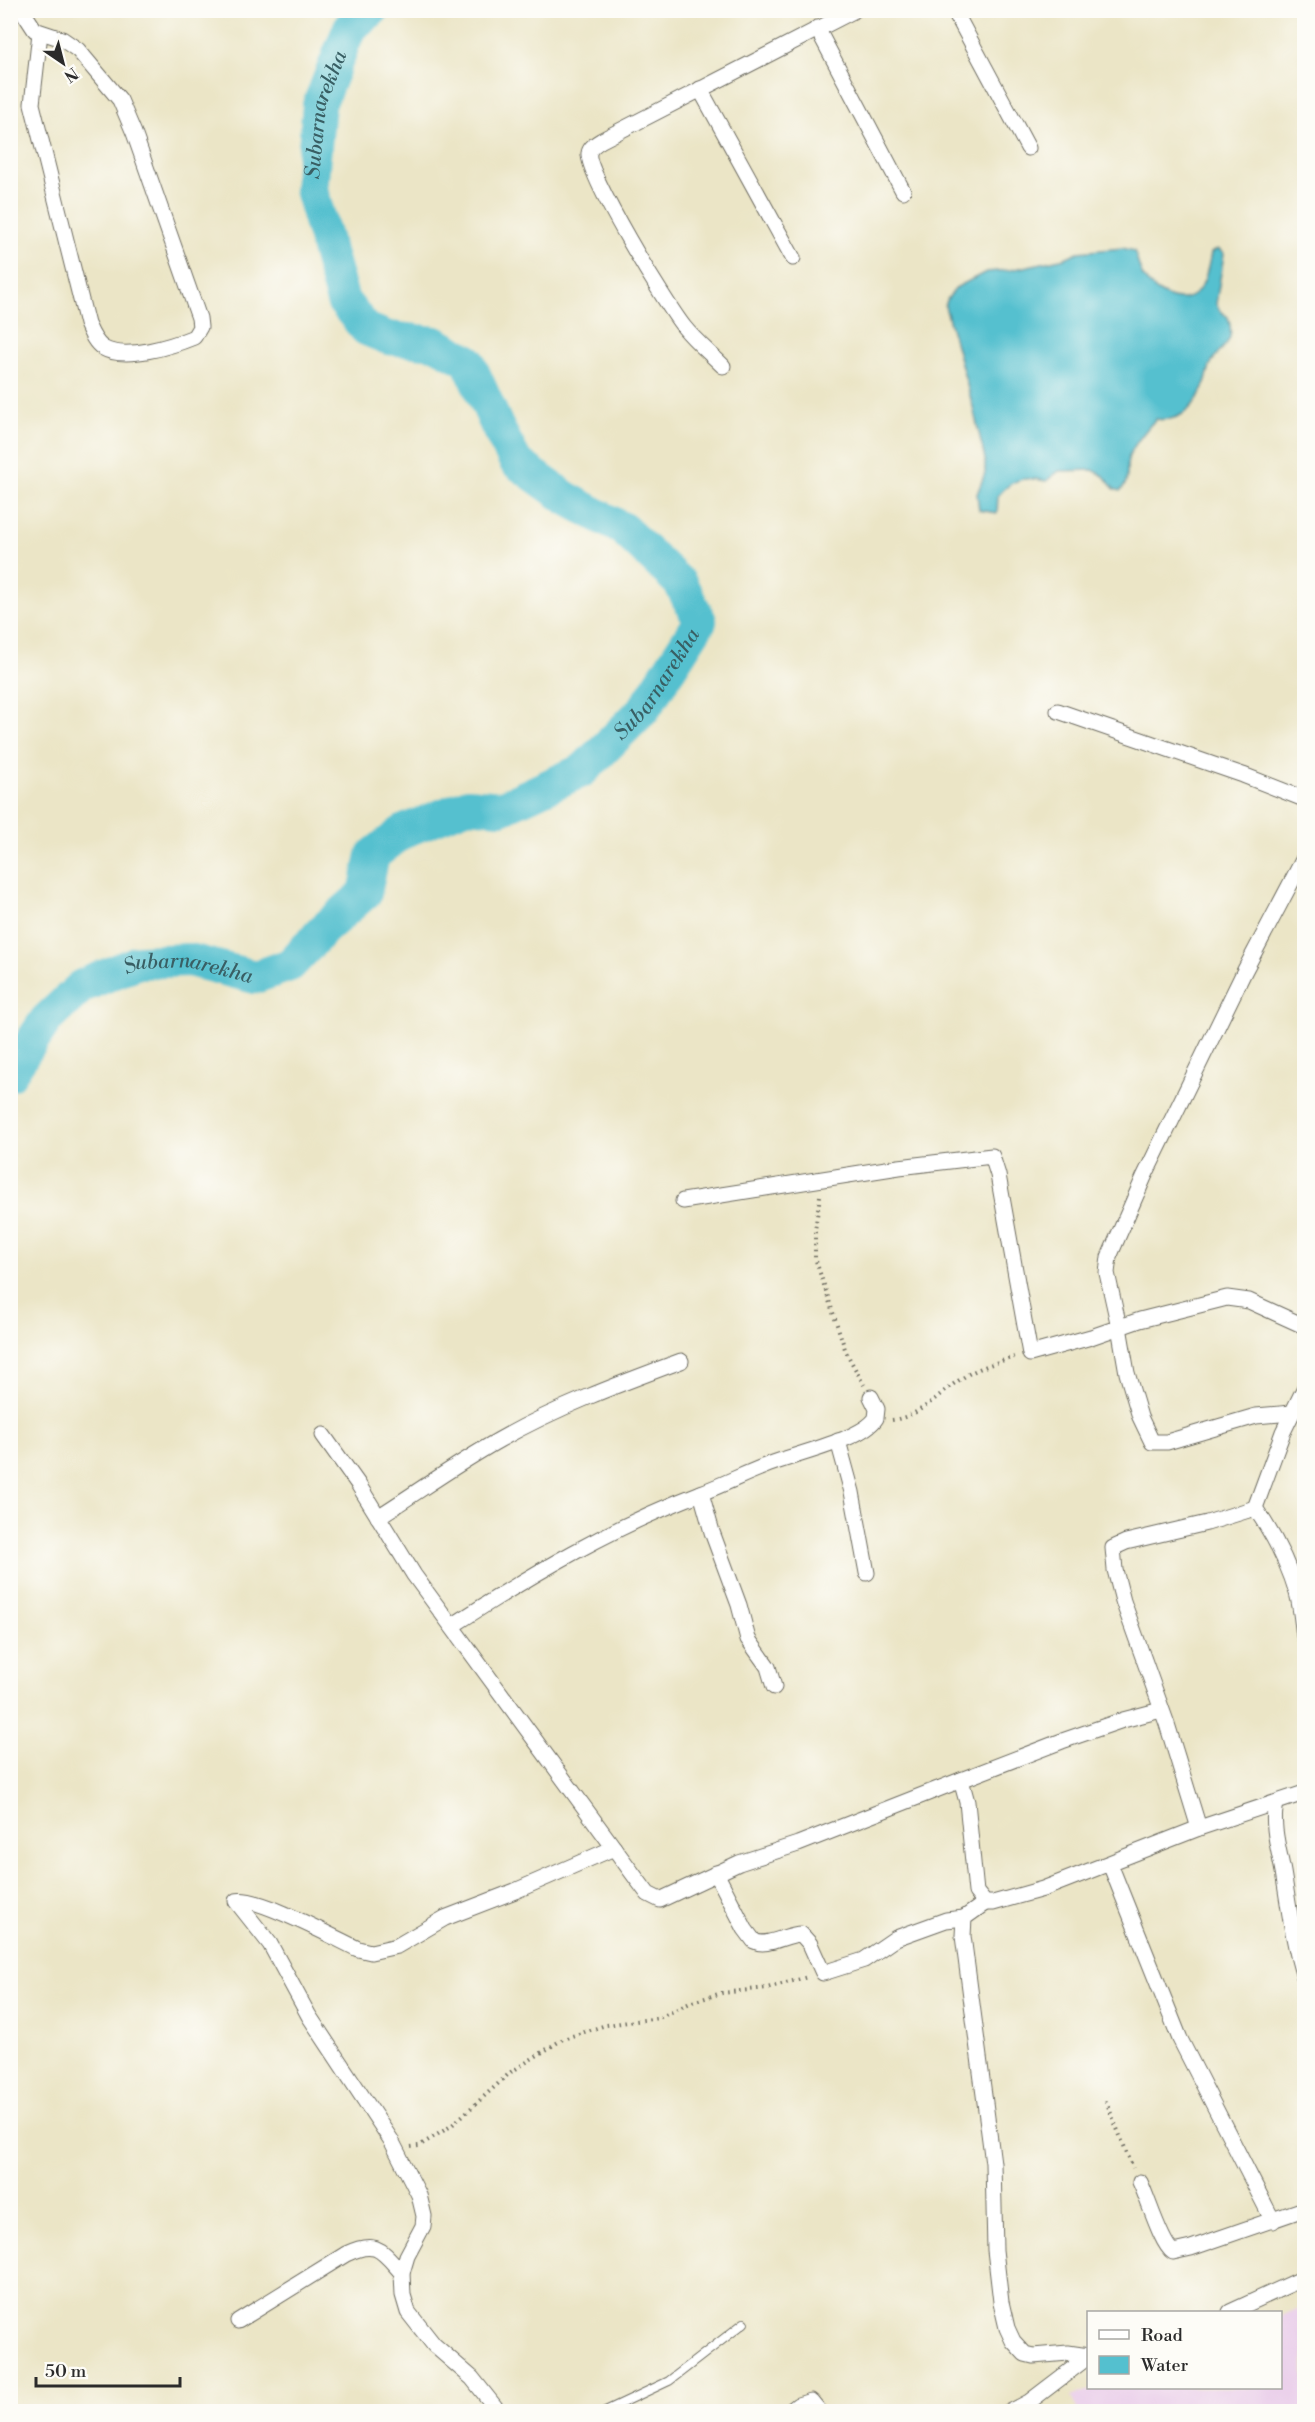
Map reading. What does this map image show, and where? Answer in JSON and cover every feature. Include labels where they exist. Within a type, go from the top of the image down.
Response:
[{"type":"street","points":[[22,10],[29,25],[40,33],[62,39],[78,50],[120,100],[134,133],[199,318],[200,327],[194,337],[159,348],[130,353],[103,348],[93,337],[87,324],[32,104],[40,33]]},
{"type":"street","points":[[723,366],[684,328],[660,293],[598,183],[589,154],[591,149],[602,140],[855,10]]},
{"type":"street","points":[[954,10],[1028,148]]},
{"type":"street","points":[[817,28],[903,191]]},
{"type":"street","points":[[700,89],[793,258]]},
{"type":"street","points":[[1058,711],[1243,775],[1305,799]]},
{"type":"street","points":[[1292,1413],[1256,1416],[1155,1444],[1150,1440],[1131,1389],[1107,1273],[1108,1257],[1116,1236],[1245,970],[1305,858]]},
{"type":"street","points":[[683,1201],[892,1168],[992,1156],[999,1182],[1030,1354],[1214,1300],[1237,1298],[1249,1301],[1305,1326]]},
{"type":"street","points":[[378,1516],[498,1440],[529,1424],[602,1390],[681,1361]]},
{"type":"street","points":[[1305,1389],[1266,1473],[1255,1508],[1288,1568],[1297,1594],[1305,1635]]},
{"type":"street","points":[[452,1626],[549,1564],[593,1541],[773,1463],[838,1441],[873,1423],[877,1414],[871,1397]]},
{"type":"street","points":[[323,1435],[378,1516],[414,1575],[648,1894],[660,1900],[716,1873],[1062,1741],[1122,1720],[1161,1710]]},
{"type":"street","points":[[838,1441],[852,1492],[867,1573]]},
{"type":"street","points":[[702,1493],[712,1532],[748,1639],[768,1667],[774,1687]]},
{"type":"street","points":[[1199,1828],[1123,1601],[1115,1570],[1113,1548],[1126,1542],[1207,1523],[1255,1508]]},
{"type":"street","points":[[961,1780],[967,1802],[976,1892],[985,1903]]},
{"type":"street","points":[[716,1873],[745,1929],[754,1941],[765,1943],[789,1935],[801,1934],[810,1944],[823,1973],[864,1960],[896,1938],[946,1920],[964,1918],[985,1903],[993,1903],[1043,1889],[1199,1828],[1305,1793]]},
{"type":"street","points":[[1276,1803],[1275,1821],[1284,1885],[1305,1977]]},
{"type":"street","points":[[500,2412],[472,2378],[434,2345],[408,2312],[403,2295],[402,2273],[407,2256],[420,2234],[424,2216],[419,2195],[381,2125],[309,2016],[270,1944],[240,1910],[237,1901],[264,1905],[358,1949],[371,1952],[397,1946],[445,1918],[515,1892],[614,1848]]},
{"type":"street","points":[[1110,1864],[1180,2039],[1273,2221]]},
{"type":"street","points":[[964,1918],[963,1936],[993,2170],[996,2266],[1007,2328],[1013,2341],[1025,2354],[1087,2356]]},
{"type":"street","points":[[1140,2182],[1157,2221],[1161,2239],[1173,2252],[1305,2209]]},
{"type":"street","points":[[238,2321],[346,2254],[363,2247],[370,2246],[379,2249],[402,2273]]},
{"type":"street","points":[[1234,2311],[1305,2277]]},
{"type":"street","points":[[1010,2412],[1029,2402],[1087,2358]]},
{"type":"street","points":[[789,2412],[798,2405],[811,2401],[820,2412]]},
{"type":"lane","points":[[603,2412],[669,2381],[744,2323]]},
{"type":"path","points":[[822,1180],[815,1230],[815,1258],[846,1352],[871,1397]]},
{"type":"path","points":[[873,1423],[915,1414],[961,1378],[1030,1354]]},
{"type":"path","points":[[395,2150],[419,2146],[451,2126],[512,2072],[563,2038],[606,2025],[659,2018],[692,2002],[722,1993],[767,1988],[823,1973]]},
{"type":"path","points":[[1106,2102],[1140,2182]]},
{"type":"shaded area","points":[[1304,2306],[1304,2411],[1078,2411],[1071,2397],[1091,2389],[1282,2389],[1282,2316]]},
{"type":"water","points":[[1123,248],[1134,251],[1142,275],[1150,285],[1165,295],[1181,299],[1196,293],[1202,285],[1207,274],[1211,253],[1218,249],[1224,254],[1216,304],[1220,311],[1228,317],[1231,333],[1228,342],[1211,364],[1199,396],[1194,404],[1182,414],[1174,418],[1156,419],[1149,427],[1130,454],[1127,463],[1127,480],[1120,491],[1114,489],[1104,476],[1093,470],[1059,471],[1046,481],[1026,479],[1009,485],[998,496],[997,513],[979,510],[977,494],[985,473],[985,459],[945,306],[948,298],[957,287],[986,272],[1010,270],[1065,258],[1078,252]]},
{"type":"waterway","name":"Subarnarekha","points":[[10,1074],[46,1020],[82,986],[138,962],[189,960],[255,977],[290,965],[324,929],[365,893],[373,855],[404,831],[468,805],[501,808],[583,770],[644,709],[700,621],[680,583],[623,529],[566,498],[516,462],[468,361],[435,343],[388,338],[366,329],[343,301],[311,189],[319,105],[350,27],[372,10]]}]
